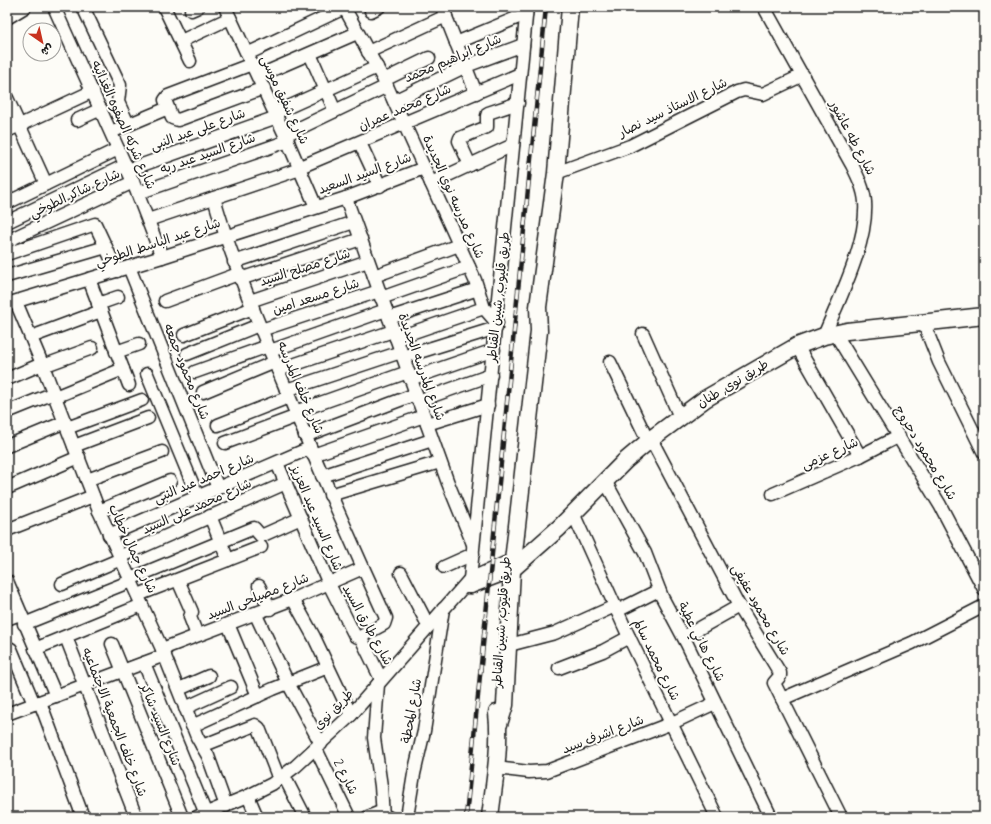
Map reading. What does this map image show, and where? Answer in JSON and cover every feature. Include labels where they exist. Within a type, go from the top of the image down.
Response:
[{"type":"main road","name":"طريق قليوب, شبين القناطر","points":[[490,817],[496,768],[499,724],[497,708],[529,330],[538,307],[556,173],[570,7]]},
{"type":"main road","name":"طريق نوى, طنان","points":[[509,567],[530,552],[650,440],[680,416],[705,399],[797,346],[830,335],[874,328],[924,324],[984,316]]},
{"type":"main road","name":"طريق قليوب, شبين القناطر","points":[[499,724],[505,705],[509,646],[509,567]]},
{"type":"street","points":[[7,18],[24,7]]},
{"type":"street","name":"شارع شركه الصفوه الغذائيه","points":[[54,7],[136,188],[162,257]]},
{"type":"street","points":[[83,7],[120,86],[118,102],[128,124]]},
{"type":"street","points":[[164,7],[190,60]]},
{"type":"street","name":"شارع شفيق موسى","points":[[225,7],[287,138],[316,207]]},
{"type":"street","points":[[264,88],[178,120],[169,109],[168,96],[250,59],[344,7]]},
{"type":"street","name":"شارع مدرسه نوي الجديدة","points":[[344,7],[386,83],[469,267],[484,308],[496,326]]},
{"type":"street","name":"شارع طه عاشور","points":[[764,7],[858,176],[865,202],[862,235],[830,335]]},
{"type":"street","points":[[456,44],[526,10]]},
{"type":"street","name":"طريق قليوب, شبين القناطر","points":[[468,584],[494,350],[526,10]]},
{"type":"street","points":[[368,52],[444,11],[476,93]]},
{"type":"street","points":[[181,41],[230,18]]},
{"type":"street","points":[[258,76],[357,33]]},
{"type":"street","name":"شارع ابراهيم محمد","points":[[394,100],[466,66],[523,45]]},
{"type":"street","points":[[310,54],[335,111]]},
{"type":"street","name":"شارع السيد عبد ربه","points":[[136,188],[287,138],[429,58]]},
{"type":"street","name":"شارع على عبد النبى","points":[[7,222],[127,168],[276,115],[377,67]]},
{"type":"street","name":"شارع محمد عمران","points":[[148,220],[300,168],[520,74]]},
{"type":"street","name":"شارع الاستاذ سيد نصار","points":[[556,173],[630,146],[737,92],[744,90],[763,94],[803,75]]},
{"type":"street","points":[[7,131],[93,91]]},
{"type":"street","points":[[7,98],[46,184]]},
{"type":"street","points":[[470,165],[459,141],[460,138],[488,127],[488,113],[518,103]]},
{"type":"street","points":[[111,132],[169,109]]},
{"type":"street","points":[[77,120],[101,110]]},
{"type":"street","points":[[360,143],[380,186]]},
{"type":"street","points":[[430,183],[514,145]]},
{"type":"street","points":[[7,203],[118,149]]},
{"type":"street","name":"شارع السيد السعيد","points":[[316,207],[380,186],[424,168]]},
{"type":"street","name":"شارع شاكر الطوخي","points":[[7,241],[136,188]]},
{"type":"street","name":"شارع خلف المدرسه","points":[[214,198],[239,276],[268,348],[330,495],[386,618],[384,624],[360,637]]},
{"type":"street","name":"شارع المدرسه الجديدة","points":[[346,198],[432,440],[473,549]]},
{"type":"street","name":"شارع عبد الباسط الطوخي","points":[[11,303],[162,257],[316,207]]},
{"type":"street","points":[[234,262],[354,222]]},
{"type":"street","points":[[7,254],[93,223],[97,225],[116,271]]},
{"type":"street","points":[[165,301],[239,276],[360,240]]},
{"type":"street","points":[[374,276],[459,245]]},
{"type":"street","points":[[7,276],[106,247]]},
{"type":"street","name":"شارع مصلح السيد","points":[[184,334],[251,305],[368,261]]},
{"type":"street","name":"شارع محمود جمعه","points":[[129,267],[218,488]]},
{"type":"street","name":"شارع مسعد امين","points":[[187,354],[260,327],[380,294],[469,267]]},
{"type":"street","points":[[89,279],[129,385]]},
{"type":"street","points":[[195,372],[268,348],[478,289]]},
{"type":"street","points":[[31,337],[118,297]]},
{"type":"street","name":"شارع جمال خطاب","points":[[11,303],[31,337],[43,365],[109,535],[164,652],[192,726],[208,756],[225,810]]},
{"type":"street","points":[[203,392],[276,366],[395,335],[484,308]]},
{"type":"street","points":[[924,324],[939,362],[984,453]]},
{"type":"street","points":[[218,425],[287,393],[496,326]]},
{"type":"street","points":[[643,334],[680,416]]},
{"type":"street","name":"شارع محمود دحروج","points":[[830,335],[899,436],[940,505],[984,589]]},
{"type":"street","points":[[116,352],[139,344]]},
{"type":"street","points":[[797,346],[860,456]]},
{"type":"street","points":[[7,379],[92,348]]},
{"type":"street","points":[[225,443],[296,414],[409,376],[494,350]]},
{"type":"street","name":"شارع محمود عفيفى","points":[[610,362],[739,606],[780,673],[779,677],[774,682],[805,748],[841,817]]},
{"type":"street","points":[[7,412],[123,369]]},
{"type":"street","points":[[148,374],[198,497]]},
{"type":"street","points":[[305,436],[417,398],[491,375]]},
{"type":"street","points":[[7,446],[142,400]]},
{"type":"street","name":"شارع احمد عبد النبى","points":[[109,535],[277,462],[425,420],[488,405]]},
{"type":"street","points":[[7,488],[76,452],[148,418]]},
{"type":"street","name":"شارع عزمى","points":[[773,494],[860,456],[899,436]]},
{"type":"street","points":[[322,476],[432,440]]},
{"type":"street","points":[[87,480],[162,452]]},
{"type":"street","name":"شارع السيد عبد العزيز","points":[[277,462],[329,584]]},
{"type":"street","points":[[330,495],[440,462]]},
{"type":"street","points":[[99,511],[170,481]]},
{"type":"street","name":"شارع هاني عطية","points":[[605,481],[643,549],[659,590],[684,637],[770,817]]},
{"type":"street","name":"شارع محمد على السيد","points":[[62,584],[286,483]]},
{"type":"street","points":[[7,530],[93,496]]},
{"type":"street","name":"شارع محمد سالم","points":[[573,513],[629,637],[717,817]]},
{"type":"street","points":[[210,516],[228,560]]},
{"type":"street","points":[[7,619],[22,619],[130,580],[254,528],[261,536],[301,518]]},
{"type":"street","points":[[35,649],[66,637],[178,580],[261,547]]},
{"type":"street","points":[[444,567],[473,549]]},
{"type":"street","name":"طريق نوى","points":[[201,815],[225,810],[282,777],[318,747],[351,715],[428,625],[468,584],[509,567]]},
{"type":"street","name":"شارع مصيلحى السيد","points":[[7,714],[144,663],[197,635],[293,599],[363,568]]},
{"type":"street","points":[[402,573],[428,625]]},
{"type":"street","points":[[178,580],[192,612],[190,617],[197,635]]},
{"type":"street","points":[[7,581],[56,696]]},
{"type":"street","name":"شارع طارق السيد","points":[[329,584],[355,636],[360,637],[380,682]]},
{"type":"street","points":[[259,586],[270,608]]},
{"type":"street","points":[[509,646],[555,633],[659,590]]},
{"type":"street","points":[[293,599],[351,715]]},
{"type":"street","points":[[684,637],[739,606]]},
{"type":"street","points":[[782,699],[912,642],[984,606]]},
{"type":"street","name":"شارع المحطة","points":[[407,817],[425,724],[443,609]]},
{"type":"street","name":"شارع 2","points":[[255,613],[349,817]]},
{"type":"street","points":[[228,624],[258,696]]},
{"type":"street","name":"شارع خلف الجمعية الاجتماعيه","points":[[66,637],[136,817]]},
{"type":"street","points":[[559,668],[603,651],[629,637]]},
{"type":"street","name":"شارع السيد شاكر","points":[[112,644],[182,817]]},
{"type":"street","points":[[7,647],[11,649],[37,703],[84,817]]},
{"type":"street","points":[[144,663],[201,815]]},
{"type":"street","points":[[192,726],[258,696],[328,667]]},
{"type":"street","points":[[179,689],[209,676]]},
{"type":"street","points":[[368,817],[373,814],[385,816],[382,786],[374,738],[380,682]]},
{"type":"street","points":[[185,708],[231,687]]},
{"type":"street","name":"شارع اشرف سيد","points":[[496,768],[529,772],[547,771],[672,723],[715,703]]},
{"type":"street","points":[[202,746],[252,725],[259,728],[282,777],[304,817]]},
{"type":"street","points":[[248,796],[257,817]]},
{"type":"railway","points":[[466,817],[546,7]]}]
